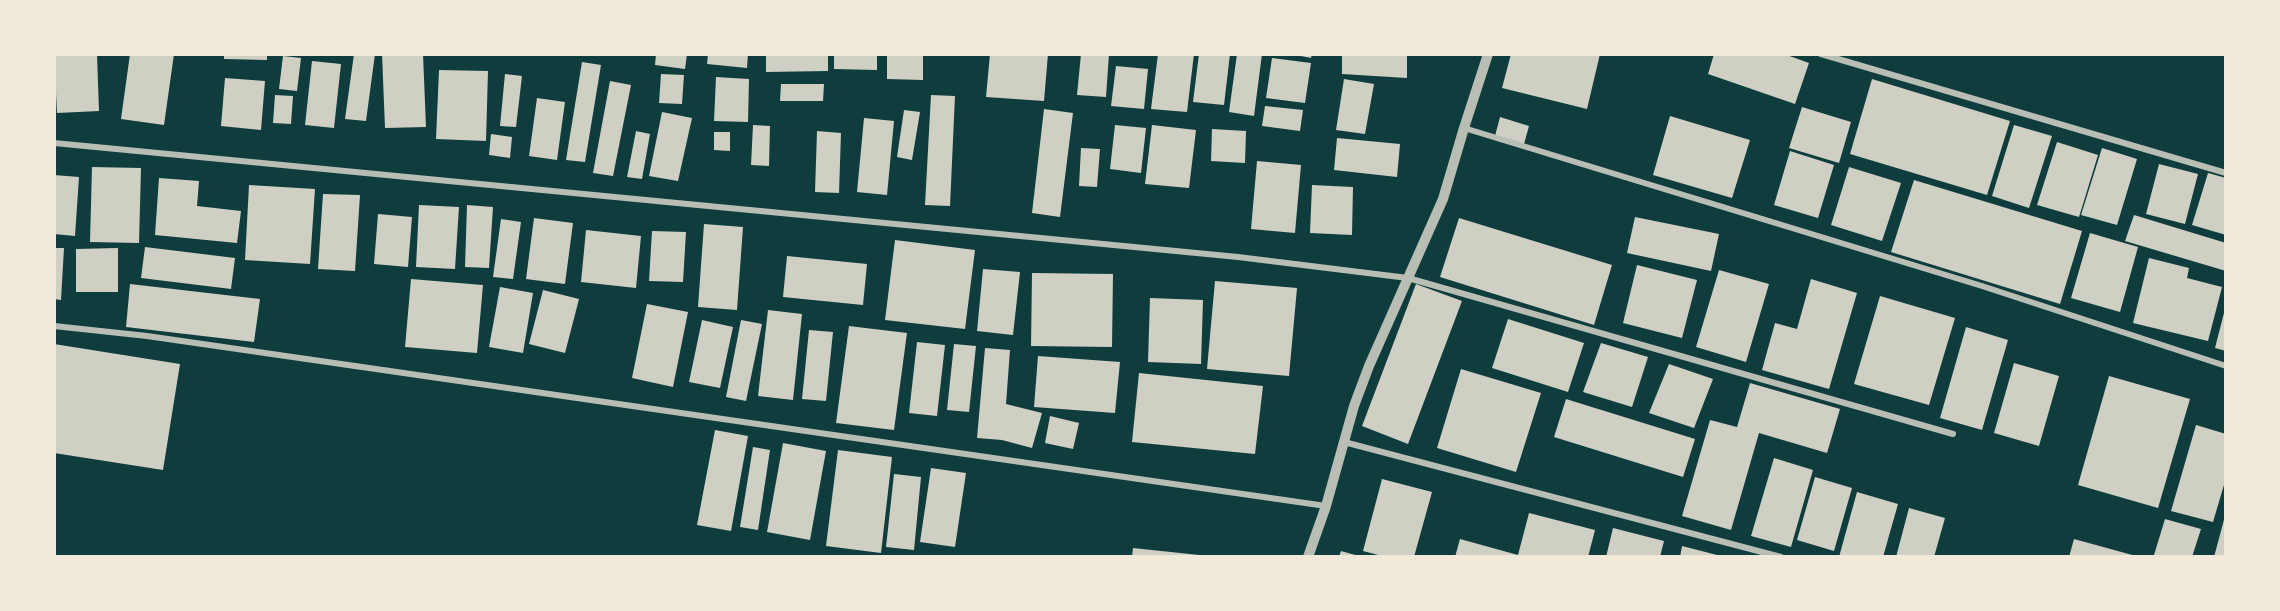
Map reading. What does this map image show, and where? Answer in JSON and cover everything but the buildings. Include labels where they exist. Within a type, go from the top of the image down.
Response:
[{"type":"street","points":[[1308,557],[1369,366],[1443,199],[1488,54]]},
{"type":"street","points":[[1821,54],[2226,174]]},
{"type":"street","points":[[1464,128],[1982,286],[2226,366]]},
{"type":"street","points":[[54,143],[1214,255],[1408,279],[1953,434]]},
{"type":"street","points":[[54,326],[158,338],[1326,506]]},
{"type":"street","points":[[1343,442],[1781,557]]}]
